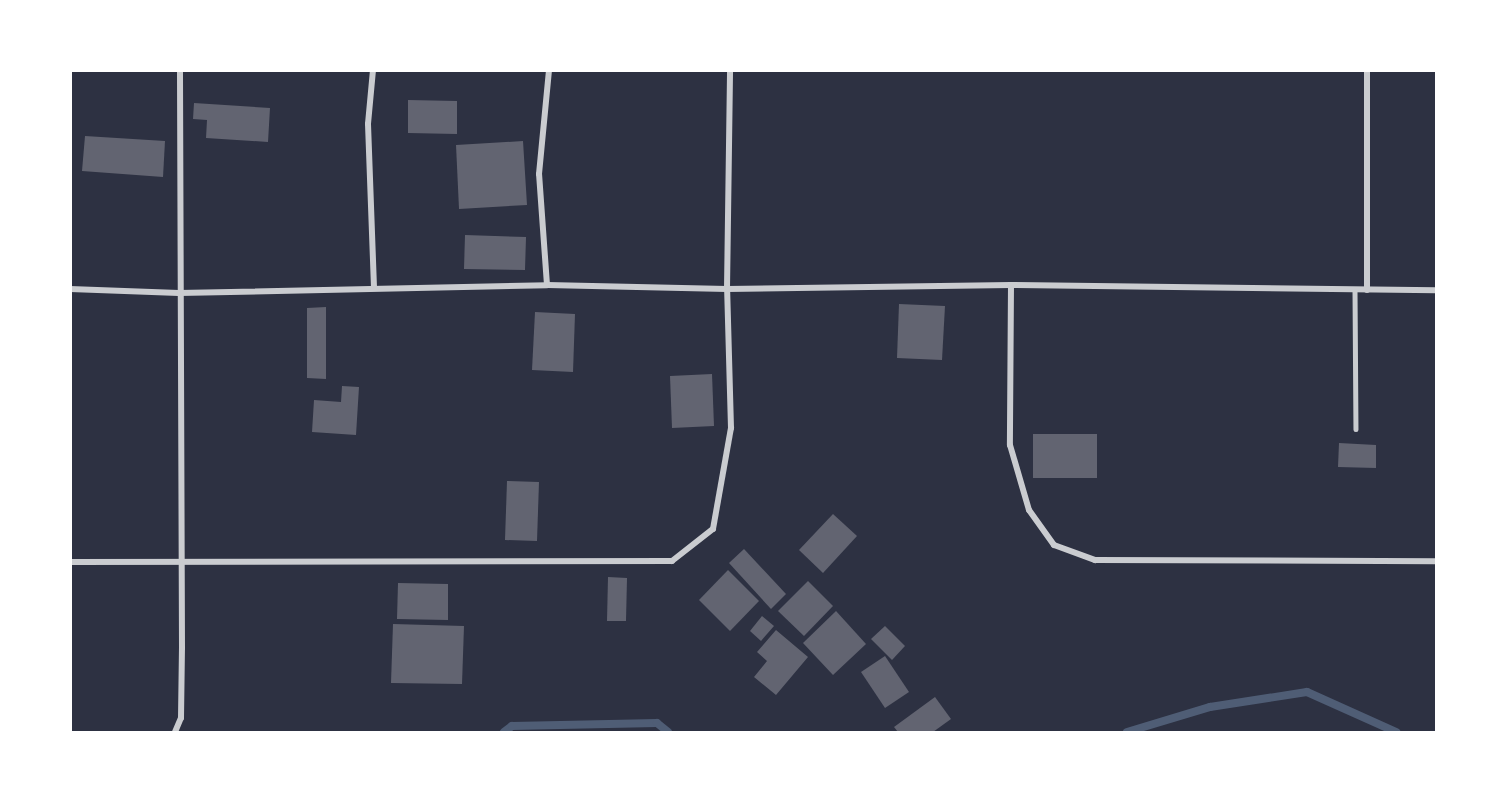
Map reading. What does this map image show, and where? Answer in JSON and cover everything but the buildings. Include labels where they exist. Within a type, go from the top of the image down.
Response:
[{"type":"street","points":[[175,732],[181,706],[180,70]]},
{"type":"street","points":[[373,70],[368,124],[374,287]]},
{"type":"street","points":[[547,285],[539,174],[549,70]]},
{"type":"street","points":[[70,562],[672,561],[713,529],[731,428],[727,289],[730,70]]},
{"type":"street","points":[[1367,70],[1367,290]]},
{"type":"street","points":[[70,289],[179,293],[547,285],[727,289],[1011,285],[1437,290]]},
{"type":"street","points":[[1011,285],[1010,445],[1029,510],[1054,545],[1095,560],[1437,561]]},
{"type":"lane","points":[[1354,290],[1356,429]]},
{"type":"waterway","points":[[1127,732],[1210,707],[1307,692],[1396,732]]},
{"type":"waterway","points":[[504,732],[512,726],[657,723],[668,732]]}]
